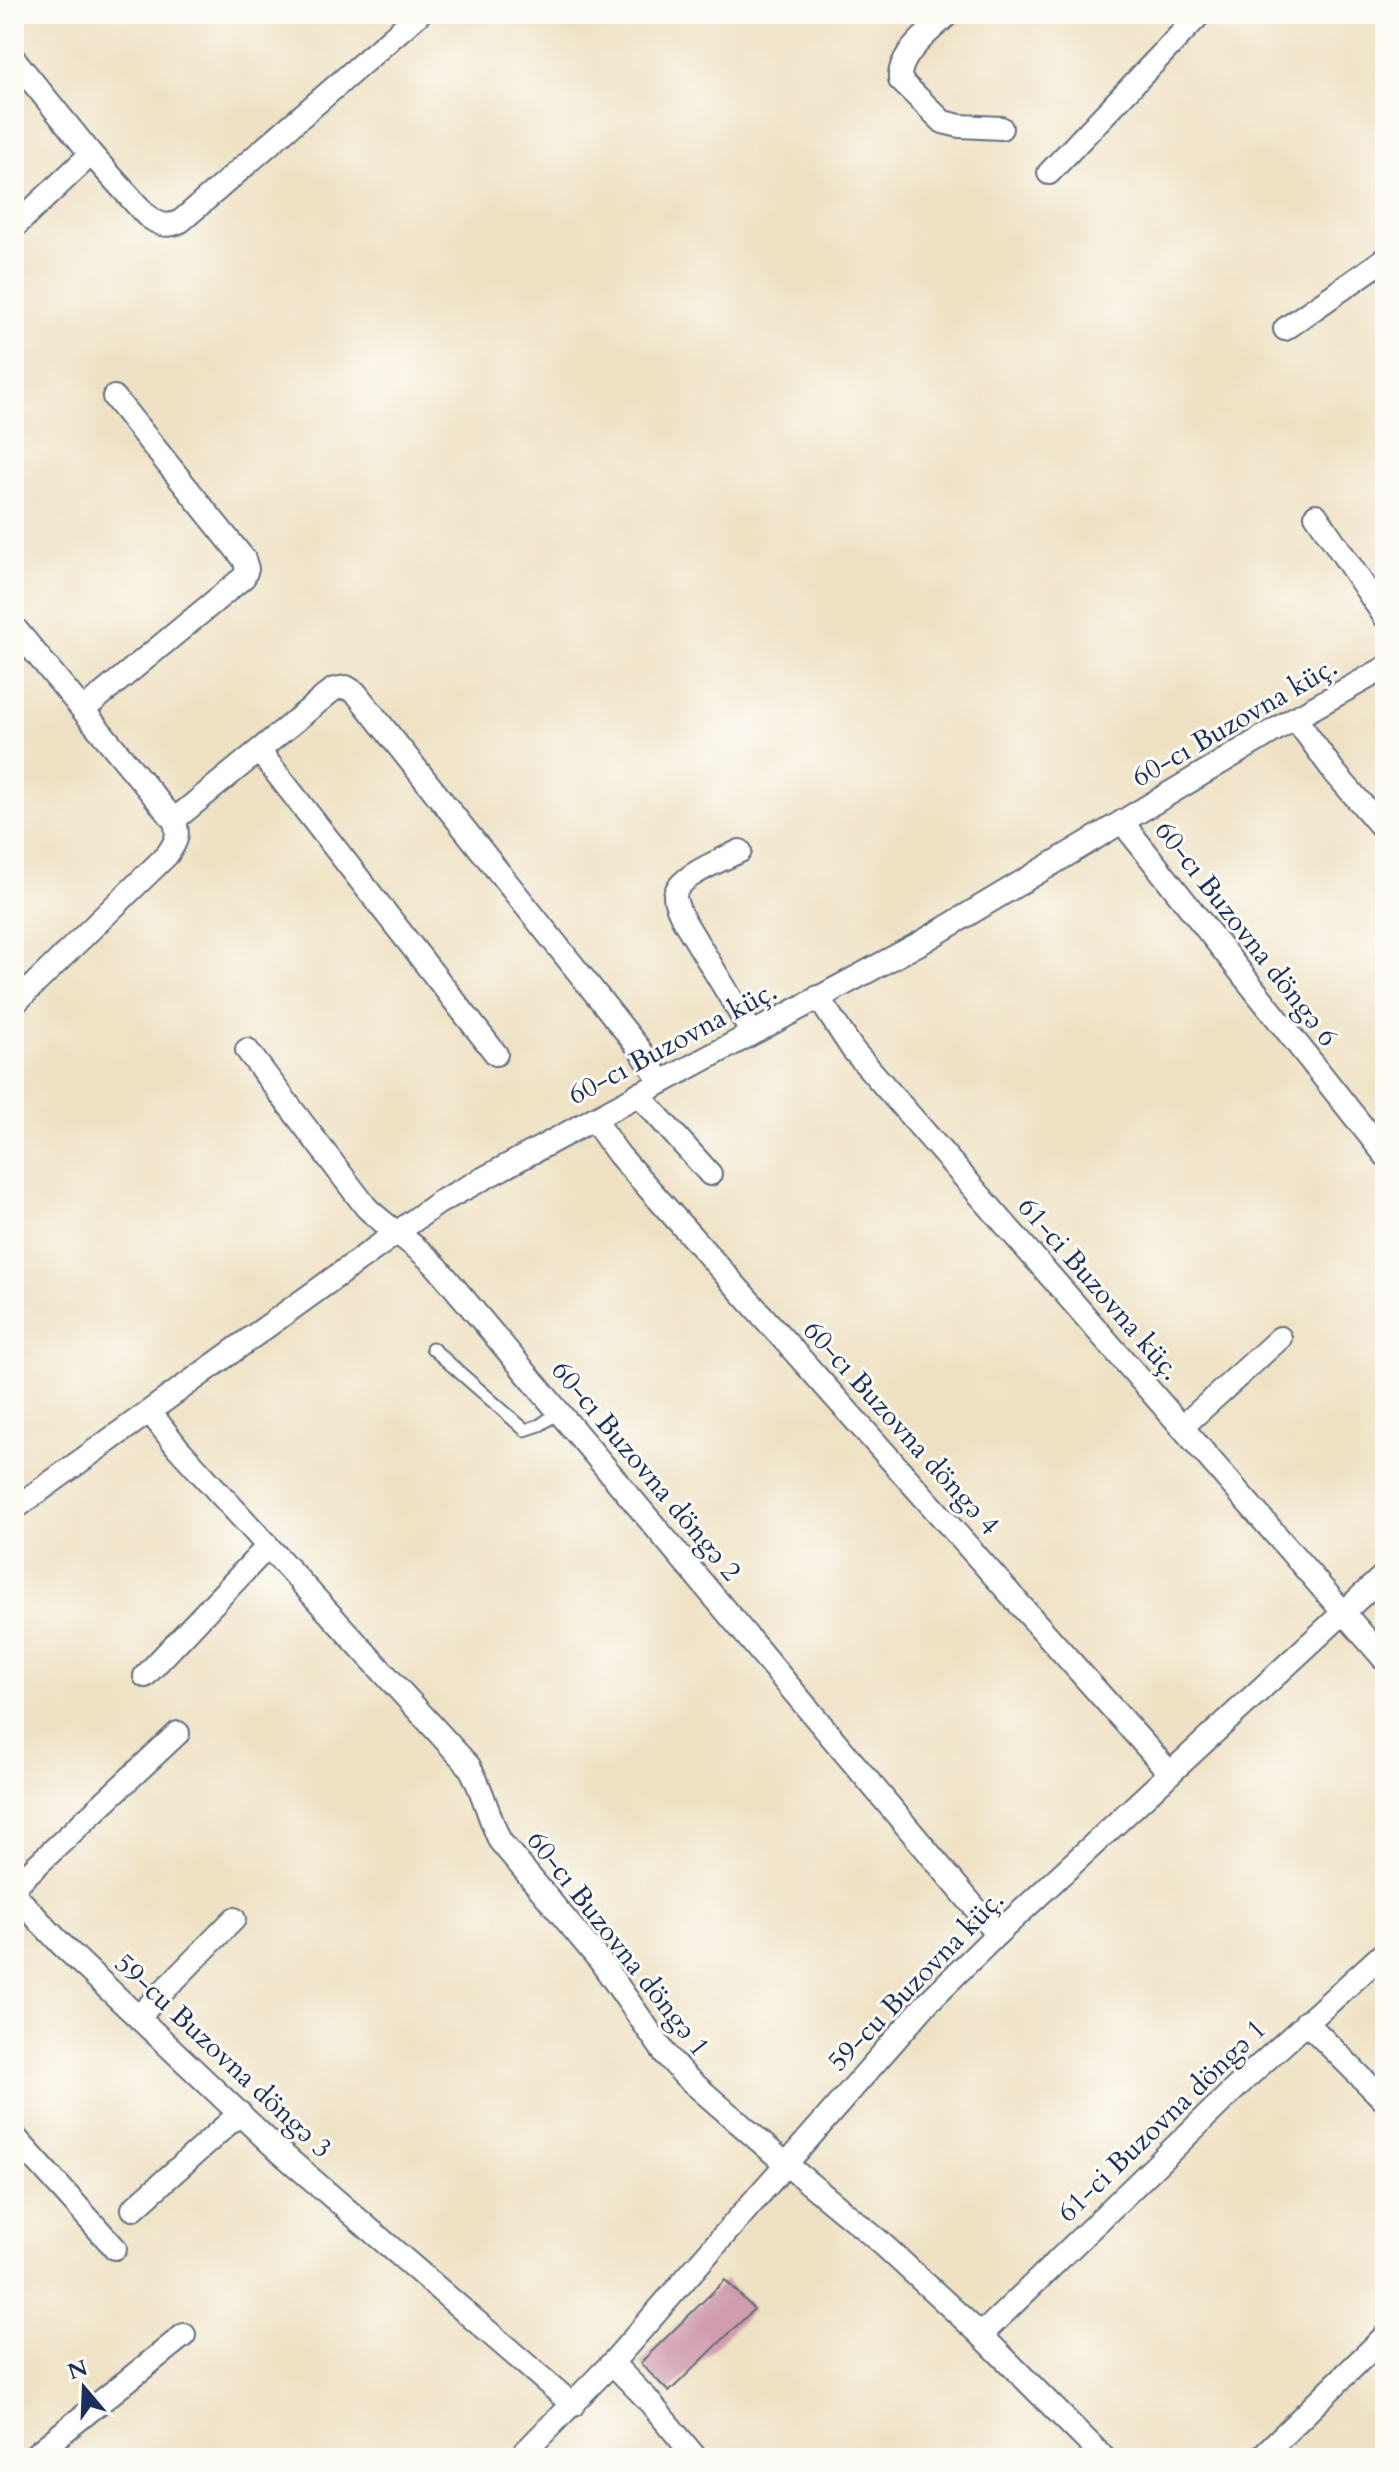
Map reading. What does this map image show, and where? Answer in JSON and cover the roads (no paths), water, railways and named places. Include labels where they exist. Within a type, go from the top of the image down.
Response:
[{"type":"street","points":[[948,14],[904,58],[899,70],[900,80],[943,122],[1001,128]]},
{"type":"street","points":[[1049,173],[1200,14]]},
{"type":"street","points":[[14,59],[91,154],[146,215],[156,223],[170,226],[181,221],[406,18]]},
{"type":"street","points":[[14,227],[91,154]]},
{"type":"street","points":[[1285,329],[1385,259]]},
{"type":"street","points":[[83,710],[244,577],[247,569],[244,559],[114,397]]},
{"type":"street","points":[[1316,515],[1385,617]]},
{"type":"street","points":[[14,627],[174,820],[179,832],[167,855],[14,1004]]},
{"type":"street","name":"60-cı Buzovna küç.","points":[[14,1509],[438,1203],[922,942],[1295,718],[1385,668]]},
{"type":"street","points":[[174,820],[334,689],[346,687],[356,693],[638,1047],[661,1081]]},
{"type":"street","points":[[1295,718],[1335,773],[1385,831]]},
{"type":"street","points":[[260,752],[496,1054]]},
{"type":"street","name":"60-cı Buzovna döngə 6","points":[[1122,822],[1385,1155]]},
{"type":"street","points":[[740,851],[680,882],[675,893],[676,905],[683,919],[752,1033]]},
{"type":"street","name":"61-ci Buzovna küç.","points":[[818,997],[853,1050],[1385,1660]]},
{"type":"street","name":"60-cı Buzovna döngə 2","points":[[247,1050],[366,1207],[426,1255],[997,1934]]},
{"type":"street","points":[[638,1094],[710,1174]]},
{"type":"street","name":"60-cı Buzovna döngə 4","points":[[593,1119],[619,1155],[1170,1773]]},
{"type":"street","points":[[1182,1427],[1280,1338]]},
{"type":"street","name":"60-cı Buzovna döngə 1","points":[[150,1412],[178,1448],[469,1766],[500,1841],[601,1962],[666,2055],[685,2076],[879,2241],[981,2335],[1104,2458]]},
{"type":"street","points":[[145,1676],[268,1546]]},
{"type":"street","name":"59-cu Buzovna küç.","points":[[519,2458],[612,2363],[928,2002],[997,1934],[1385,1574]]},
{"type":"street","name":"59-cu Buzovna döngə 3","points":[[178,1733],[20,1881],[15,1888],[16,1896],[291,2161],[573,2405]]},
{"type":"street","points":[[139,2016],[234,1919]]},
{"type":"street","name":"61-ci Buzovna döngə 1","points":[[981,2335],[1306,2022],[1385,1952]]},
{"type":"street","points":[[1306,2022],[1385,2101]]},
{"type":"street","points":[[133,2209],[240,2113]]},
{"type":"street","points":[[14,2136],[115,2248]]},
{"type":"street","points":[[31,2458],[184,2335]]},
{"type":"street","points":[[1260,2458],[1385,2336]]},
{"type":"street","points":[[612,2363],[696,2458]]},
{"type":"lane","points":[[432,1348],[525,1430],[540,1425],[559,1412]]}]
